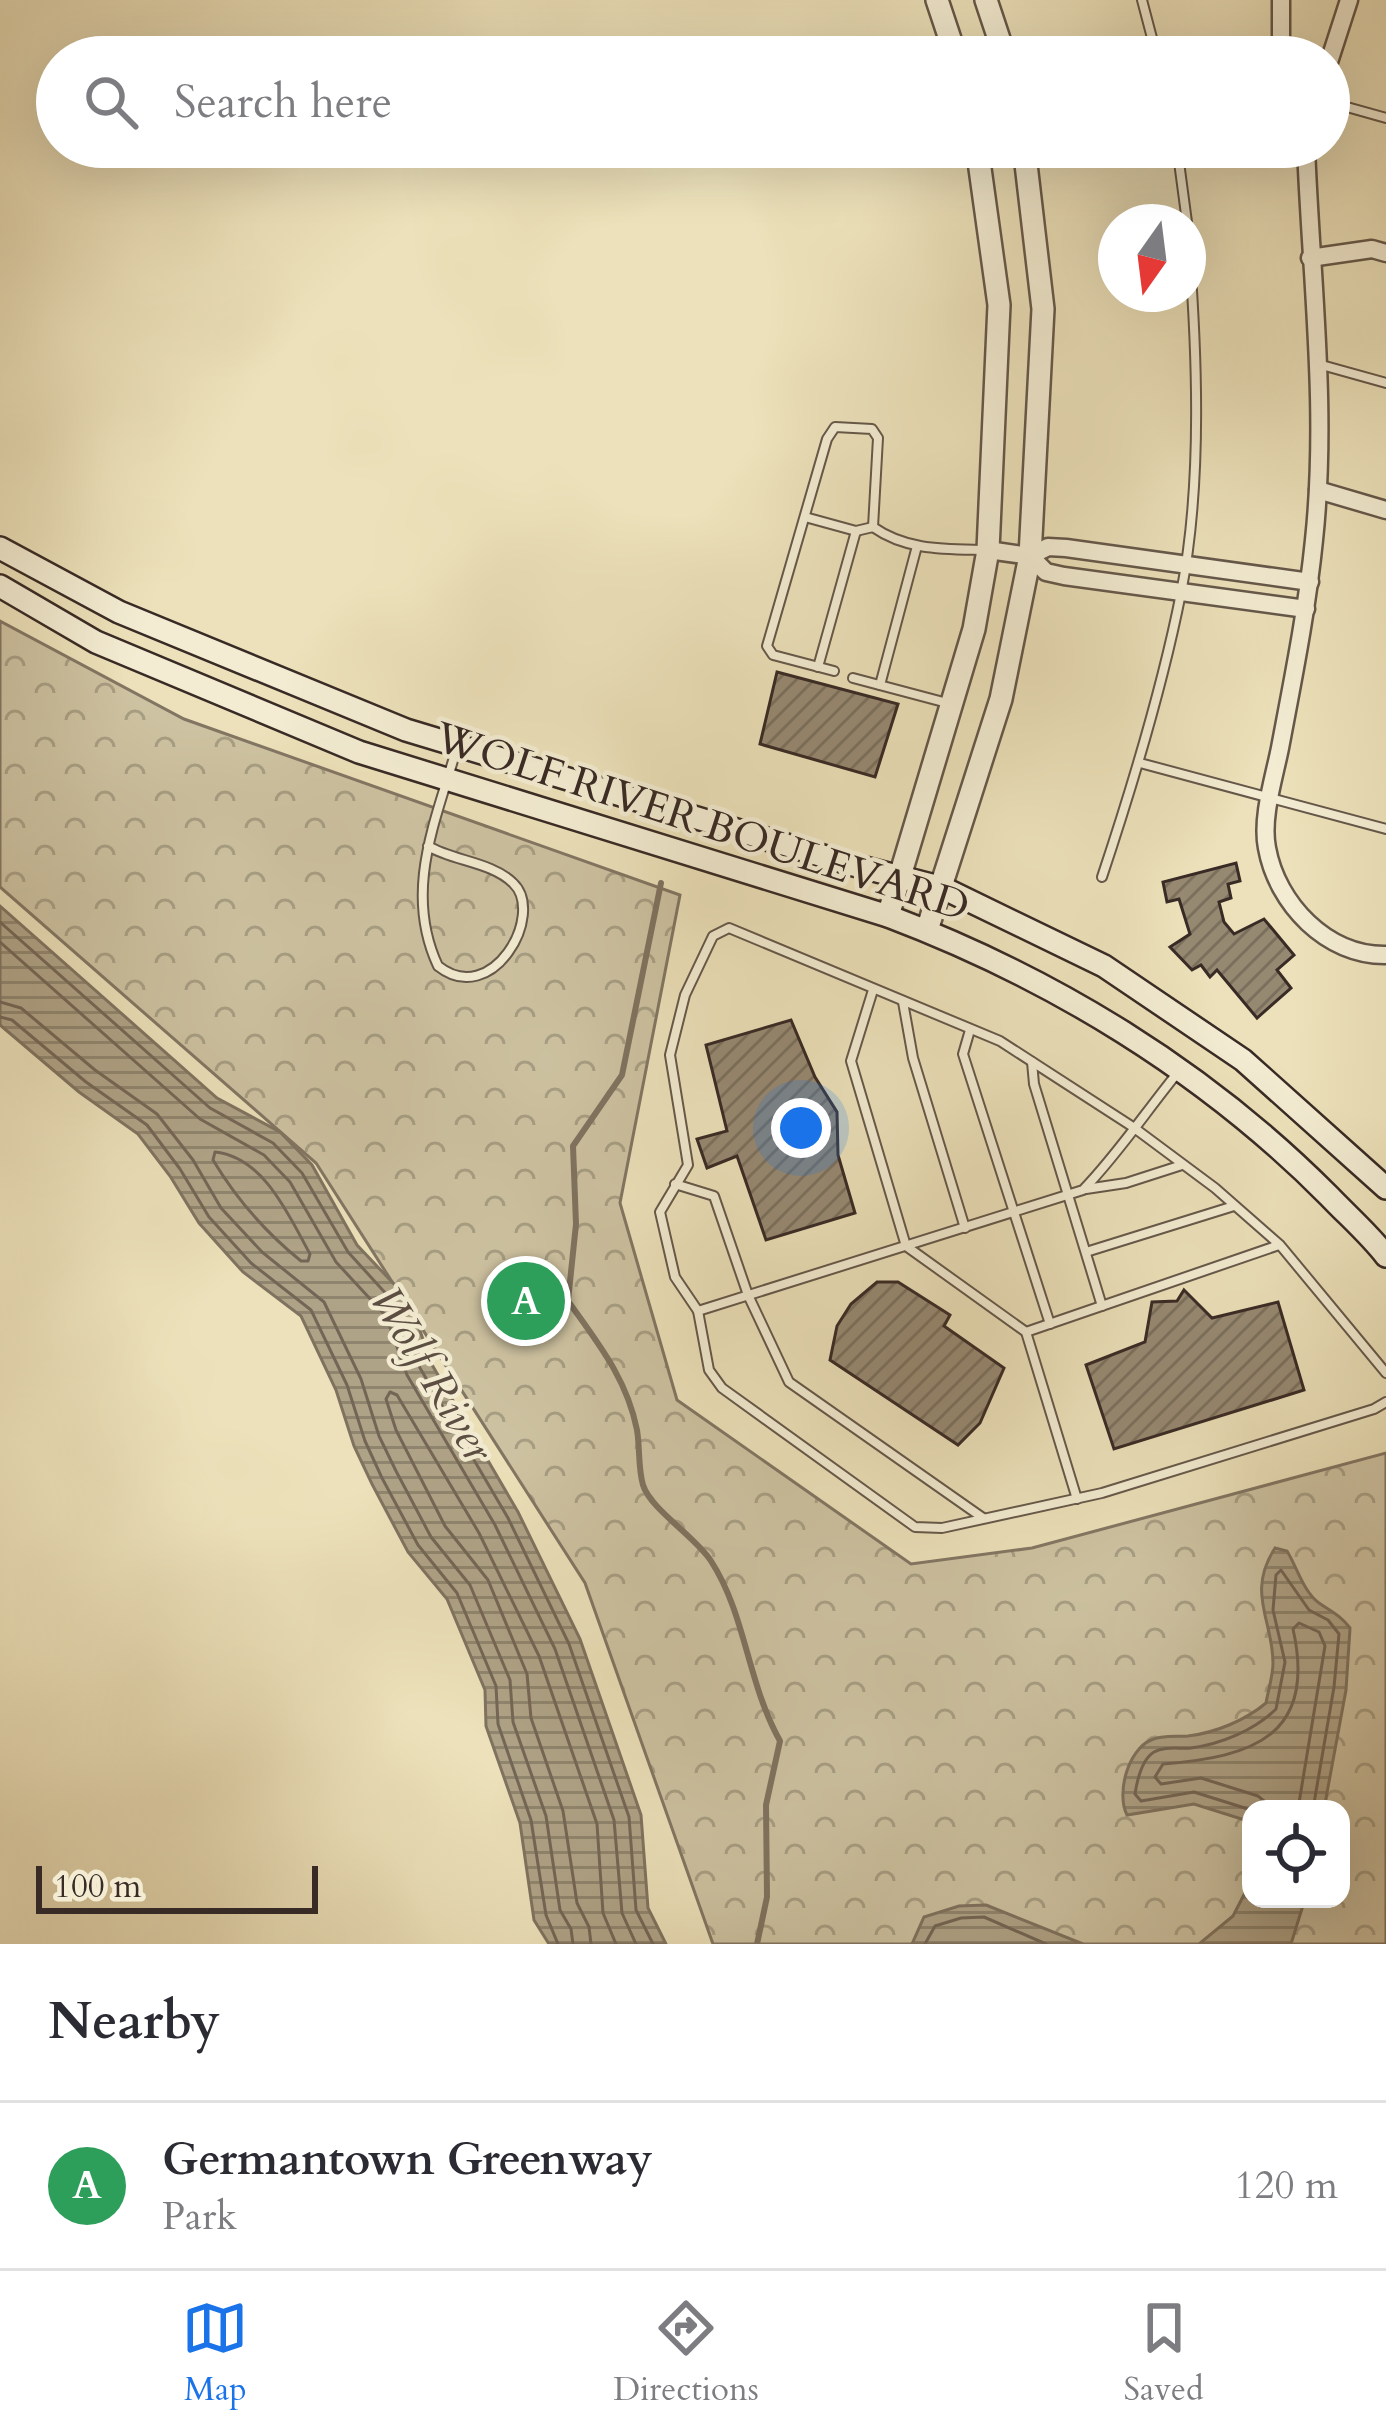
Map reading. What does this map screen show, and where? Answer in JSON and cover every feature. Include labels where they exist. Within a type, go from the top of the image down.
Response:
[{"type":"main road","points":[[937,0],[949,36]]},
{"type":"main road","points":[[986,0],[998,36]]},
{"type":"main road","points":[[888,916],[974,629],[988,550],[999,305],[980,168]]},
{"type":"main road","points":[[927,931],[1001,699],[1030,556],[1043,309],[1026,168]]},
{"type":"main road","name":"WOLF RIVER BOULEVARD","points":[[0,548],[119,612],[406,730],[943,889],[1104,966],[1225,1047],[1386,1188]]},
{"type":"main road","name":"WOLF RIVER BOULEVARD","points":[[0,586],[96,642],[359,752],[888,916],[1060,995],[1145,1044],[1277,1144],[1386,1256]]},
{"type":"street","points":[[1280,0],[1281,36]]},
{"type":"street","points":[[1337,36],[1349,0]]},
{"type":"street","points":[[1307,168],[1310,258],[1319,321],[1318,490],[1306,609],[1270,796],[1266,847],[1287,900],[1324,939],[1386,955]]},
{"type":"street","points":[[1310,258],[1372,249],[1386,253]]},
{"type":"street","points":[[1318,490],[1386,510]]},
{"type":"street","points":[[988,550],[1030,556],[1048,548],[1066,548],[1310,581]]},
{"type":"street","points":[[1030,556],[1046,572],[1306,609]]},
{"type":"lane","points":[[1142,0],[1151,36]]},
{"type":"lane","points":[[1350,108],[1386,118]]},
{"type":"lane","points":[[1180,168],[1185,204]]},
{"type":"lane","points":[[1102,877],[1140,763],[1186,565],[1195,443],[1195,312]]},
{"type":"lane","points":[[1318,364],[1386,383]]},
{"type":"lane","points":[[834,671],[772,655],[767,646],[826,439],[835,427],[872,429],[878,437],[873,527]]},
{"type":"lane","points":[[805,517],[856,531],[873,527],[916,546],[988,550]]},
{"type":"lane","points":[[818,667],[856,531]]},
{"type":"lane","points":[[880,685],[916,546]]},
{"type":"lane","points":[[853,678],[951,704]]},
{"type":"lane","points":[[428,846],[500,873],[521,893],[523,908],[512,948],[495,969],[477,977],[445,972],[431,952],[420,899],[428,846],[457,746]]},
{"type":"lane","points":[[1140,763],[1386,829]]},
{"type":"lane","points":[[1386,1372],[1280,1244],[1132,1127],[1000,1041],[729,928],[713,936],[685,995],[670,1055],[688,1165],[660,1212],[676,1277],[698,1311],[709,1370],[722,1388],[891,1512],[915,1527],[942,1528],[1077,1499],[1351,1417],[1386,1402]]},
{"type":"lane","points":[[873,990],[851,1061],[906,1246],[1026,1332],[1077,1499]]},
{"type":"lane","points":[[903,1002],[913,1058],[965,1228]]},
{"type":"lane","points":[[970,1030],[963,1054],[1050,1324]]},
{"type":"lane","points":[[1031,1062],[1102,1306]]},
{"type":"lane","points":[[1083,1190],[1180,1070]]},
{"type":"lane","points":[[698,1311],[1069,1194],[1184,1165]]},
{"type":"lane","points":[[675,1184],[714,1196],[748,1295],[789,1382],[985,1519]]},
{"type":"lane","points":[[1086,1252],[1235,1206]]},
{"type":"lane","points":[[1026,1332],[1280,1244]]},
{"type":"green space","points":[[0,621],[184,719],[680,895],[620,1203],[677,1400],[911,1564],[1032,1548],[1386,1453],[1386,1944],[713,1944],[585,1583],[316,1163],[0,887]]},
{"type":"water","name":"Wolf River","points":[[0,906],[217,1098],[280,1132],[312,1165],[357,1245],[410,1301],[431,1363],[518,1512],[580,1639],[641,1815],[648,1908],[666,1944],[549,1944],[534,1920],[520,1823],[486,1726],[485,1690],[447,1599],[408,1552],[372,1484],[301,1316],[243,1272],[199,1223],[138,1134],[79,1092],[0,1025]]},
{"type":"water","points":[[1275,1548],[1287,1551],[1313,1598],[1350,1628],[1346,1690],[1326,1800],[1242,1800],[1242,1819],[1194,1804],[1127,1815],[1126,1773],[1143,1745],[1160,1737],[1219,1729],[1266,1703],[1273,1663],[1262,1593]]},
{"type":"water","points":[[1242,1898],[1242,1908],[1302,1908],[1291,1944],[1199,1944],[1233,1916]]},
{"type":"water","points":[[986,1905],[1083,1944],[912,1944],[924,1917],[959,1906]]},
{"type":"building","points":[[777,672],[898,704],[875,777],[760,744]]},
{"type":"building","points":[[1236,863],[1240,881],[1228,884],[1231,898],[1219,902],[1224,922],[1234,934],[1264,919],[1294,955],[1277,970],[1291,988],[1257,1018],[1217,970],[1210,977],[1201,965],[1192,970],[1170,947],[1190,934],[1179,899],[1167,902],[1163,882]]},
{"type":"building","points":[[791,1020],[815,1077],[837,1112],[838,1155],[855,1213],[766,1240],[737,1156],[707,1168],[697,1139],[727,1131],[706,1045]]},
{"type":"building","points":[[877,1282],[898,1282],[950,1315],[944,1326],[1004,1368],[980,1423],[958,1445],[830,1360],[837,1326],[851,1304]]},
{"type":"building","points":[[1184,1290],[1212,1318],[1278,1302],[1304,1390],[1114,1449],[1086,1365],[1145,1342],[1152,1302],[1177,1301]]},
{"type":"waterway","points":[[661,883],[622,1075],[573,1146],[576,1224],[568,1301],[626,1394],[648,1494],[704,1552],[723,1582],[760,1696],[780,1741],[766,1805],[767,1897],[757,1944]]},
{"type":"place","name":"Germantown Greenway","points":[[526,1301]]}]
